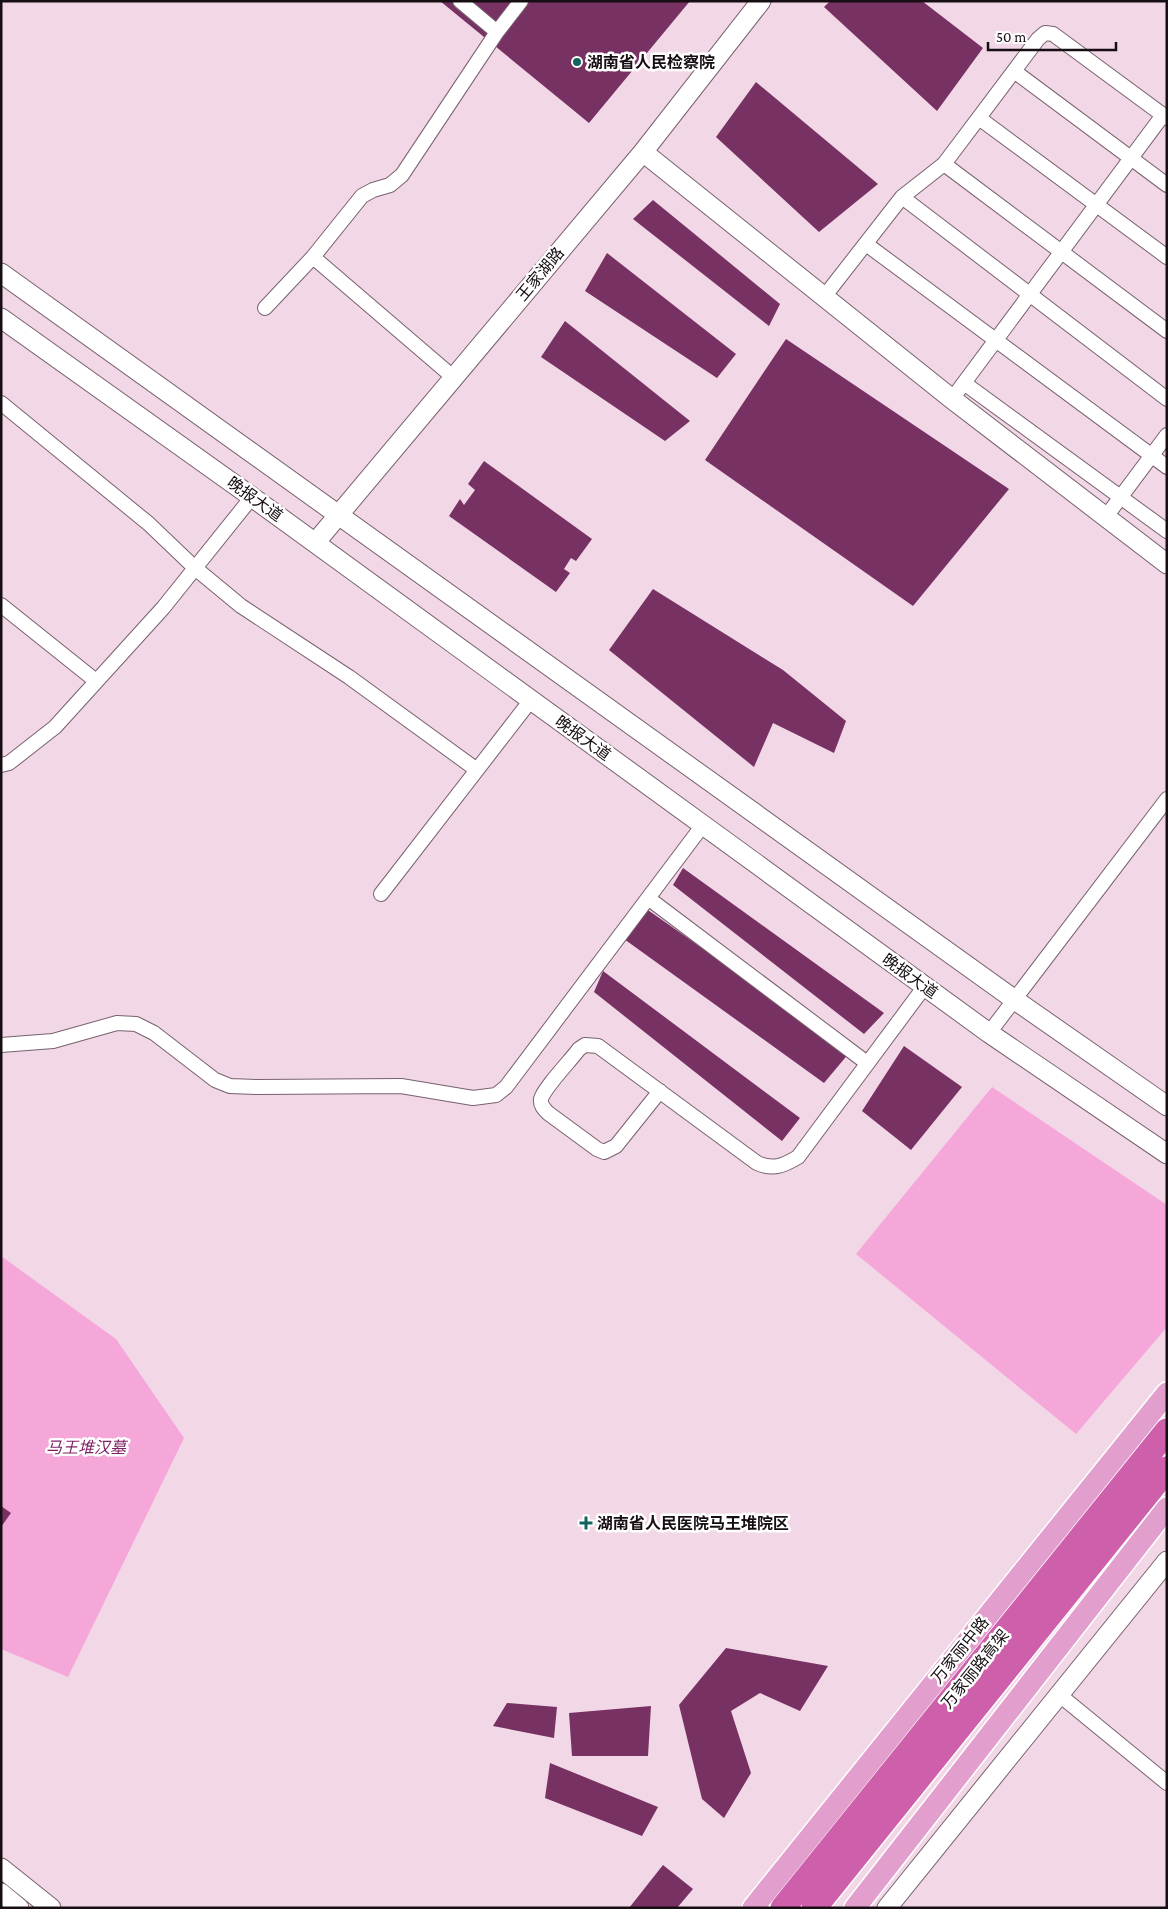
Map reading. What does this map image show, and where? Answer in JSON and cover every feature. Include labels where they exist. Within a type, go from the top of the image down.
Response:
[{"type":"highway","name":"万家丽路高架","points":[[784,1908],[1167,1431]]},
{"type":"highway","name":"万家丽路高架","points":[[814,1908],[1167,1469]]},
{"type":"main road","name":"王家湖路","points":[[315,543],[643,152],[761,1]]},
{"type":"main road","points":[[643,152],[952,399],[1167,564]]},
{"type":"main road","points":[[1,273],[1015,1000],[1167,1106]]},
{"type":"main road","name":"晚报大道","points":[[1,318],[252,497],[989,1034],[1167,1154]]},
{"type":"main road","name":"万家丽中路","points":[[753,1908],[1167,1393]]},
{"type":"main road","points":[[855,1908],[1167,1508]]},
{"type":"main road","points":[[887,1908],[1167,1561]]},
{"type":"main road","points":[[1,1868],[51,1908]]},
{"type":"main road","points":[[1,1894],[19,1908]]},
{"type":"street","points":[[460,1],[497,32]]},
{"type":"street","points":[[266,308],[313,257],[362,196],[373,190],[390,185],[402,175],[497,32],[521,1]]},
{"type":"street","points":[[824,297],[902,197],[944,164],[1041,35],[1049,33],[1165,117],[1131,158],[952,399]]},
{"type":"street","points":[[1014,71],[1167,185]]},
{"type":"street","points":[[979,118],[1167,257]]},
{"type":"street","points":[[944,164],[1167,331]]},
{"type":"street","points":[[902,197],[1167,399]]},
{"type":"street","points":[[866,244],[1167,467]]},
{"type":"street","points":[[313,257],[454,377]]},
{"type":"street","points":[[964,382],[1167,531]]},
{"type":"street","points":[[1,403],[149,524],[194,568],[241,606],[349,677],[477,770]]},
{"type":"street","points":[[1105,518],[1167,435]]},
{"type":"street","points":[[1,765],[9,763],[54,727],[163,608],[252,497]]},
{"type":"street","points":[[1,605],[96,681]]},
{"type":"street","points":[[380,894],[531,700]]},
{"type":"street","points":[[989,1034],[1167,799]]},
{"type":"street","points":[[1,1045],[53,1041],[117,1023],[136,1024],[154,1033],[215,1080],[230,1086],[401,1086],[473,1098],[496,1095],[506,1087],[703,826]]},
{"type":"street","points":[[648,898],[867,1063]]},
{"type":"street","points":[[660,1092],[616,1146],[604,1152],[597,1149],[548,1113],[541,1105],[541,1099],[545,1090],[579,1049],[585,1045],[598,1046],[757,1163],[766,1167],[776,1168],[798,1157],[925,986]]},
{"type":"street","points":[[1062,1697],[1167,1783]]},
{"type":"green space","points":[[992,1087],[1167,1205],[1167,1327],[1076,1434],[856,1254]]},
{"type":"green space","name":"马王堆汉墓","points":[[1,1256],[116,1339],[184,1438],[68,1677],[1,1649]]},
{"type":"building","name":"湖南省人民检察院","points":[[440,1],[690,1],[589,123]]},
{"type":"building","points":[[830,1],[922,1],[983,48],[937,111],[824,7]]},
{"type":"building","points":[[756,82],[878,184],[819,232],[716,137]]},
{"type":"building","points":[[653,200],[780,304],[769,326],[633,219]]},
{"type":"building","points":[[607,253],[736,354],[717,378],[585,291]]},
{"type":"building","points":[[565,321],[690,421],[665,441],[541,357]]},
{"type":"building","points":[[786,339],[1009,489],[913,606],[705,460]]},
{"type":"building","points":[[484,461],[592,539],[576,561],[571,558],[564,569],[570,573],[556,592],[449,516],[460,499],[464,505],[475,490],[468,484]]},
{"type":"building","points":[[653,589],[783,670],[846,721],[834,753],[773,723],[754,767],[609,650]]},
{"type":"building","points":[[683,868],[884,1013],[864,1034],[673,885]]},
{"type":"building","points":[[645,908],[850,1052],[824,1083],[624,939]]},
{"type":"building","points":[[603,971],[800,1118],[782,1141],[594,992]]},
{"type":"building","points":[[904,1046],[962,1087],[911,1150],[862,1111]]},
{"type":"building","points":[[1,1506],[11,1513],[1,1527]]},
{"type":"building","points":[[726,1648],[828,1666],[800,1711],[760,1693],[731,1711],[751,1773],[724,1818],[702,1799],[679,1705]]},
{"type":"building","points":[[507,1703],[557,1707],[554,1738],[493,1726]]},
{"type":"building","points":[[651,1706],[648,1756],[572,1756],[569,1713]]},
{"type":"building","points":[[550,1763],[658,1807],[642,1836],[545,1798]]},
{"type":"building","points":[[663,1865],[693,1889],[677,1908],[629,1908]]},
{"type":"place","name":"湖南省人民检察院","points":[[577,62]]},
{"type":"place","name":"湖南省人民医院马王堆院区","points":[[586,1523]]}]
